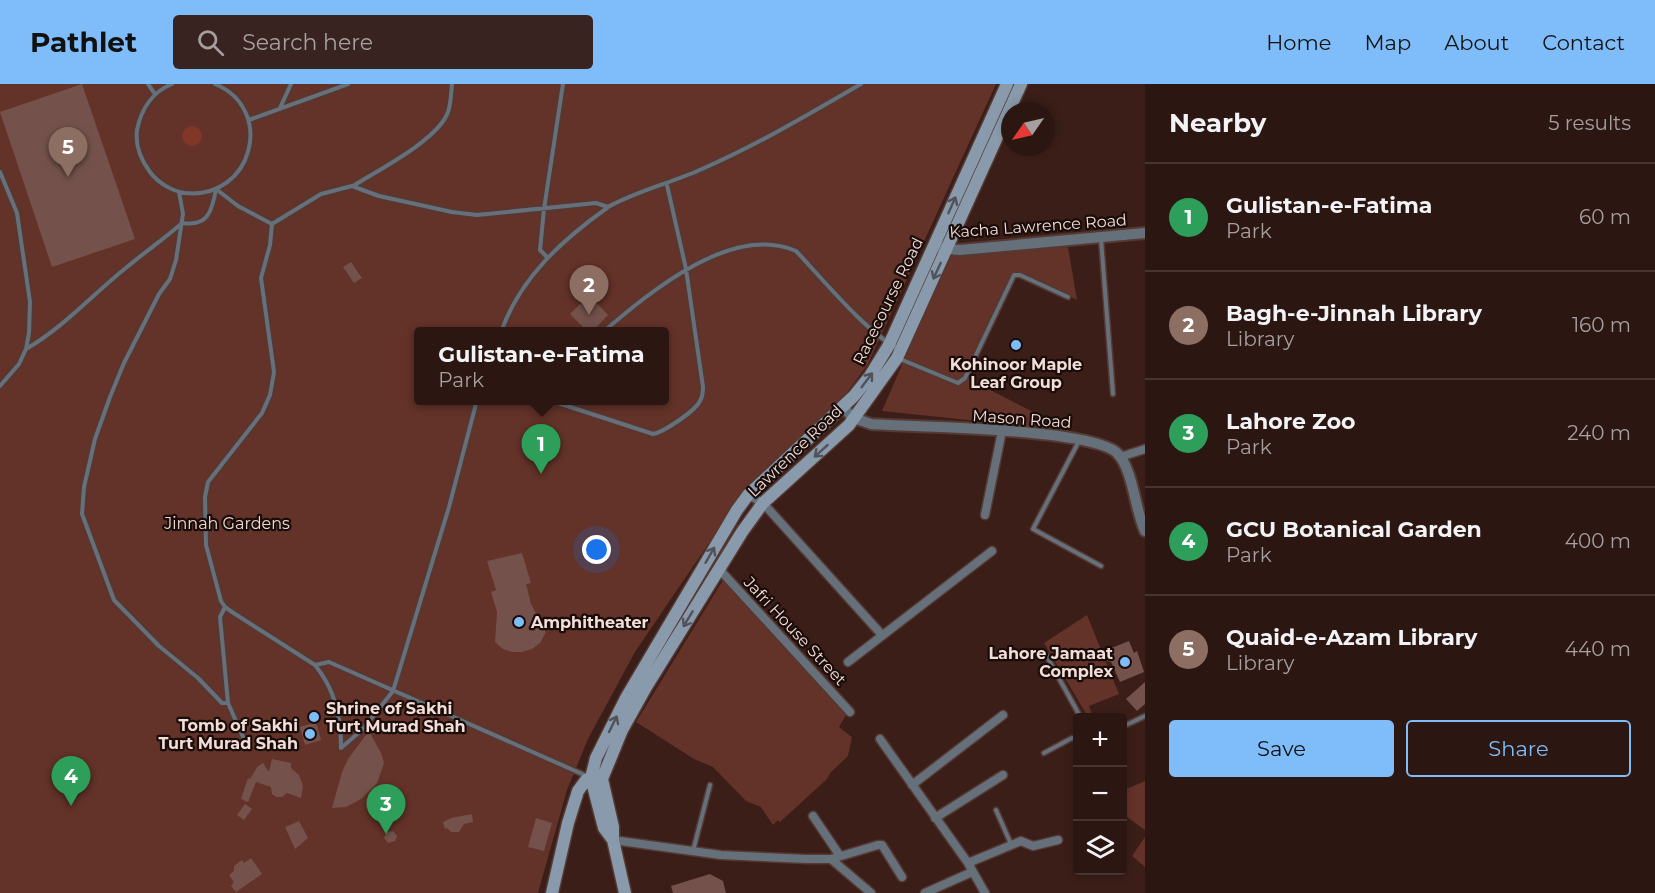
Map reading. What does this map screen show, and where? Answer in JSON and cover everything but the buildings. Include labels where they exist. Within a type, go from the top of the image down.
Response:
[{"type":"main road","name":"Racecourse Road","points":[[596,777],[596,758],[626,698],[737,510],[748,495],[843,408],[895,351],[934,245],[1007,84]]},
{"type":"main road","name":"Lawrence Road","points":[[552,893],[580,787],[596,777],[629,715],[718,569],[763,503],[854,418],[895,351],[947,249],[1021,84]]},
{"type":"main road","points":[[596,777],[596,799],[604,828],[613,840]]},
{"type":"main road","points":[[596,777],[602,783],[625,893]]},
{"type":"main road","points":[[575,802],[582,796],[596,799]]},
{"type":"street","name":"Kacha Lawrence Road","points":[[934,245],[960,250],[1145,233]]},
{"type":"street","name":"Mason Road","points":[[843,408],[854,418],[872,424],[1080,438],[1108,446],[1120,457]]},
{"type":"street","points":[[985,515],[1002,431]]},
{"type":"street","points":[[1145,449],[1120,457],[1124,462],[1145,531]]},
{"type":"street","points":[[748,495],[763,503],[882,635]]},
{"type":"street","points":[[848,662],[992,551]]},
{"type":"street","name":"Jafri House Street","points":[[718,569],[850,712]]},
{"type":"street","points":[[912,785],[1003,716]]},
{"type":"street","points":[[880,739],[985,893]]},
{"type":"street","points":[[935,818],[1004,775]]},
{"type":"street","points":[[813,816],[836,858],[872,893]]},
{"type":"street","points":[[613,840],[721,855],[836,858],[878,844],[882,845],[902,878]]},
{"type":"street","points":[[925,893],[1021,841],[1033,846],[1058,840]]},
{"type":"lane","points":[[148,84],[155,94]]},
{"type":"lane","points":[[172,84],[155,94],[145,106],[136,135],[138,150],[153,177],[165,186],[179,192],[198,194],[216,189],[234,178],[246,161],[251,141],[249,120],[243,107],[234,96],[215,84]]},
{"type":"lane","points":[[279,109],[291,84]]},
{"type":"lane","points":[[249,120],[348,84]]},
{"type":"lane","points":[[452,84],[448,112],[438,129],[408,152],[352,186],[321,194],[273,224],[261,278],[274,372],[270,395],[262,413],[208,483],[205,497],[206,545],[220,600],[225,607],[315,665],[331,688],[341,726],[341,748],[363,729],[393,691],[449,507],[476,405]]},
{"type":"lane","points":[[547,257],[540,250],[563,84]]},
{"type":"lane","points":[[503,327],[519,294],[547,257],[576,230],[608,207],[621,200],[667,185],[756,144],[861,84]]},
{"type":"lane","points":[[0,172],[17,213],[30,302],[26,349],[19,364],[0,386]]},
{"type":"lane","points":[[564,405],[653,434],[663,431],[698,404],[703,387],[686,269],[667,185]]},
{"type":"lane","points":[[352,186],[379,196],[452,212],[477,215],[596,203],[608,207]]},
{"type":"lane","points":[[26,349],[71,318],[127,267],[182,224],[192,225],[202,221],[212,209],[216,189]]},
{"type":"lane","points":[[216,189],[238,206],[273,224]]},
{"type":"lane","points":[[179,192],[183,214],[176,260],[170,279],[159,294],[124,363],[95,439],[84,487],[82,514],[114,600],[222,703],[228,702]]},
{"type":"lane","points":[[1100,237],[1113,394]]},
{"type":"lane","points":[[610,327],[686,269],[714,255],[761,244],[784,246],[796,251],[895,351],[958,383],[965,378],[1014,275],[1020,275],[1068,297]]},
{"type":"lane","points":[[1080,438],[1033,529],[1101,566]]},
{"type":"lane","points":[[225,607],[220,616],[228,702],[243,737]]},
{"type":"lane","points":[[1045,653],[1079,713]]},
{"type":"lane","points":[[315,665],[328,662],[596,777]]},
{"type":"lane","points":[[1127,725],[1145,716]]},
{"type":"lane","points":[[1044,753],[1073,737]]},
{"type":"lane","points":[[693,851],[710,785]]},
{"type":"lane","points":[[996,810],[1012,845]]},
{"type":"green space","name":"Jinnah Gardens","points":[[0,84],[996,84],[868,364],[839,403],[747,487],[635,652],[588,739],[567,790],[538,893],[0,893]]},
{"type":"green space","points":[[1068,247],[1077,300],[1019,275],[1013,281],[967,378],[1037,414],[1034,427],[882,411],[949,256]]},
{"type":"green space","points":[[723,580],[846,715],[839,727],[852,737],[848,756],[827,779],[780,822],[778,820],[773,825],[761,807],[746,801],[713,767],[694,759],[636,722]]},
{"type":"green space","points":[[1087,615],[1119,694],[1089,706],[1092,713],[1086,713],[1044,643]]},
{"type":"green space","points":[[1145,781],[1145,830],[1127,817],[1127,788]]},
{"type":"green space","points":[[1145,837],[1145,867],[1132,856]]},
{"type":"shaded area","points":[[188,126],[196,126],[202,132],[202,140],[196,146],[188,146],[182,140],[182,132]]},
{"type":"place","name":"Quaid-e-Azam Library","points":[[68,177]]},
{"type":"place","name":"Bagh-e-Jinnah Library","points":[[589,315]]},
{"type":"place","name":"Kohinoor Maple Leaf Group","points":[[1016,345]]},
{"type":"place","name":"Gulistan-e-Fatima","points":[[541,474]]},
{"type":"place","name":"Amphitheater","points":[[519,622]]},
{"type":"place","name":"Lahore Jamaat Complex","points":[[1125,662]]},
{"type":"place","name":"Shrine of Sakhi Turt Murad Shah","points":[[314,717]]},
{"type":"place","name":"Tomb of Sakhi Turt Murad Shah","points":[[310,734]]},
{"type":"place","name":"GCU Botanical Garden","points":[[71,806]]},
{"type":"place","name":"Lahore Zoo","points":[[386,834]]}]
